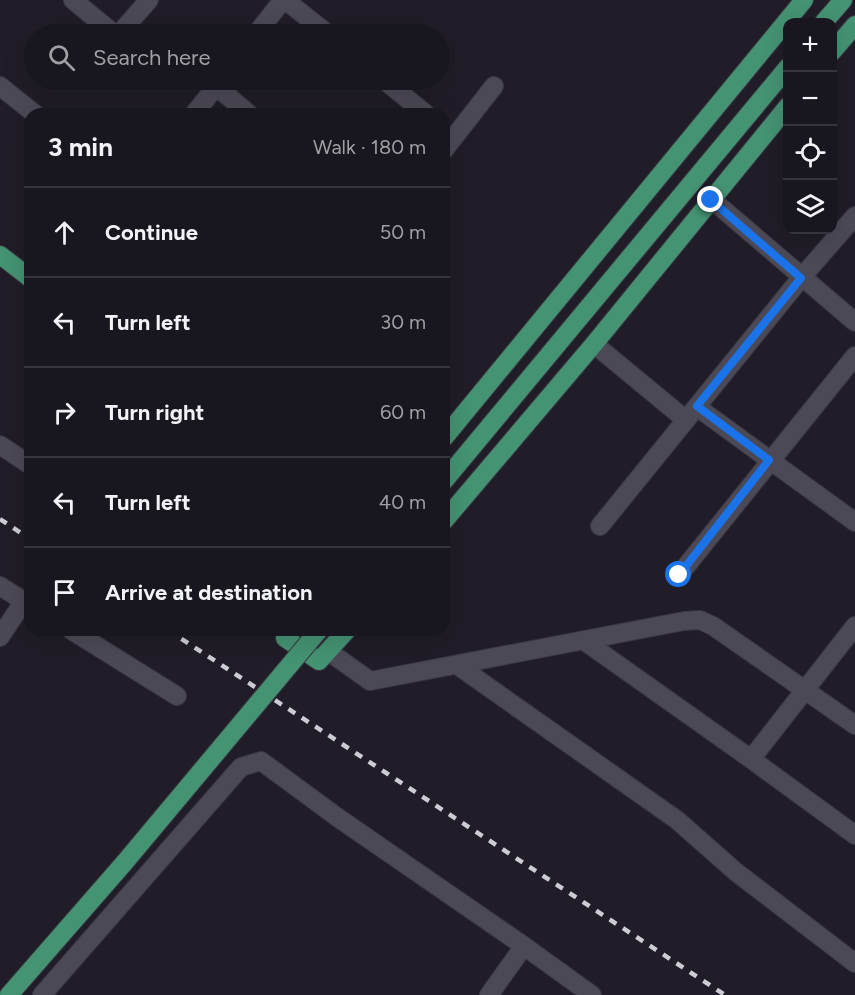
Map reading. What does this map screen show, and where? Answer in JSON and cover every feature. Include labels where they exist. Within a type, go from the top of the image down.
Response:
[{"type":"main road","points":[[450,431],[804,0]]},
{"type":"main road","points":[[828,18],[843,0]]},
{"type":"main road","points":[[837,46],[855,25]]},
{"type":"main road","points":[[450,474],[784,72]]},
{"type":"main road","points":[[450,514],[594,344],[783,112]]},
{"type":"main road","points":[[0,255],[24,273]]},
{"type":"main road","points":[[286,636],[285,638],[319,662],[342,636]]},
{"type":"main road","points":[[9,995],[125,862],[314,636]]},
{"type":"street","points":[[73,0],[102,24]]},
{"type":"street","points":[[128,24],[149,0]]},
{"type":"street","points":[[264,24],[284,0],[315,24]]},
{"type":"street","points":[[0,86],[28,108]]},
{"type":"street","points":[[450,135],[494,86]]},
{"type":"street","points":[[199,108],[213,90]]},
{"type":"street","points":[[225,90],[243,108]]},
{"type":"street","points":[[396,90],[419,108]]},
{"type":"street","points":[[711,200],[855,322]]},
{"type":"street","points":[[600,526],[801,278],[855,216]]},
{"type":"street","points":[[594,344],[691,413],[769,460],[855,522]]},
{"type":"street","points":[[679,575],[769,460],[855,356]]},
{"type":"street","points":[[0,445],[24,461]]},
{"type":"street","points":[[0,586],[24,601]]},
{"type":"street","points":[[0,637],[24,607]]},
{"type":"street","points":[[328,651],[370,681],[700,620],[713,626],[855,724]]},
{"type":"street","points":[[752,759],[855,626]]},
{"type":"street","points":[[81,636],[177,696]]},
{"type":"street","points":[[583,640],[855,835]]},
{"type":"street","points":[[457,664],[677,820],[736,872],[855,963]]},
{"type":"street","points":[[42,995],[241,767],[261,760],[337,817],[592,995]]},
{"type":"street","points":[[489,995],[524,946]]},
{"type":"railway","points":[[0,519],[24,535]]},
{"type":"railway","points":[[177,636],[725,995]]},
{"type":"route","points":[[679,575],[769,460],[697,406],[801,278],[711,200]]}]
